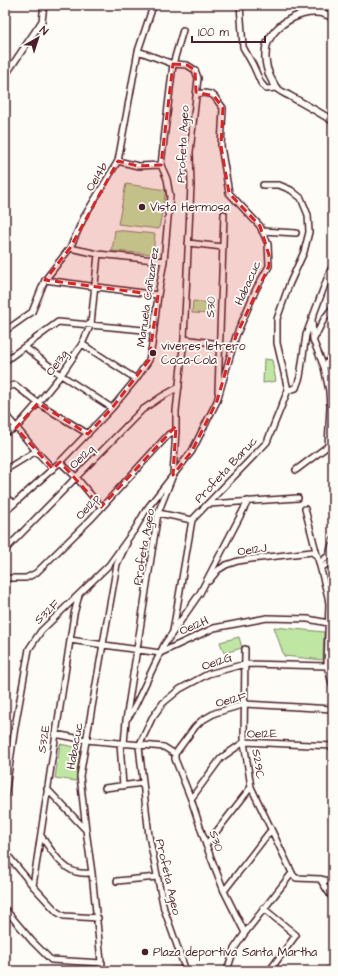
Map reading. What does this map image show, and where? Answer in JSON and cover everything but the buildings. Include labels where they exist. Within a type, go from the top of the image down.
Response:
[{"type":"street","points":[[5,76],[42,21],[44,5]]},
{"type":"street","points":[[240,5],[243,47],[253,65],[260,83],[266,89],[276,88]]},
{"type":"street","name":"Oe14b","points":[[5,331],[32,312],[45,280],[70,248],[84,217],[118,161],[138,51],[153,6]]},
{"type":"street","points":[[333,18],[314,12],[298,15],[290,19],[272,36],[266,47],[265,61],[269,75],[276,88],[333,121]]},
{"type":"street","name":"Manuela Cañizarez","points":[[5,512],[13,503],[53,469],[88,434],[136,379],[149,360],[164,261],[170,196],[167,180],[161,165],[173,64],[183,30]]},
{"type":"street","points":[[138,51],[173,64]]},
{"type":"street","name":"Profeta Ageo","points":[[123,786],[122,744],[158,513],[173,475],[176,411],[184,339],[190,152],[198,78],[195,70],[187,65],[173,64]]},
{"type":"street","name":"Habacuc","points":[[173,475],[192,452],[217,401],[236,336],[256,289],[269,266],[270,255],[268,244],[260,226],[229,193],[221,146],[223,108],[214,96],[204,93],[196,94]]},
{"type":"street","points":[[118,161],[138,166],[161,165]]},
{"type":"street","points":[[263,185],[279,185],[291,190],[301,198],[308,215],[309,232],[304,252],[289,285],[277,319],[277,343],[288,390],[296,388],[300,377],[306,335],[333,266]]},
{"type":"street","name":"S30","points":[[217,401],[224,214]]},
{"type":"street","points":[[262,231],[296,233]]},
{"type":"street","points":[[188,242],[223,247]]},
{"type":"street","points":[[70,248],[98,254],[164,261]]},
{"type":"street","name":"Oe13g","points":[[5,433],[16,428],[38,403],[61,375],[82,344],[91,324],[96,287],[98,254]]},
{"type":"street","points":[[45,280],[158,295]]},
{"type":"street","points":[[313,340],[324,319],[333,307]]},
{"type":"street","points":[[296,470],[328,446],[329,396],[324,367],[313,340],[312,318]]},
{"type":"street","points":[[5,361],[58,322],[154,331]]},
{"type":"street","points":[[184,339],[220,344]]},
{"type":"street","points":[[82,344],[136,379]]},
{"type":"street","points":[[25,347],[61,375],[112,408]]},
{"type":"street","points":[[324,367],[333,355]]},
{"type":"street","points":[[5,388],[14,385],[38,403],[88,434]]},
{"type":"street","name":"Oe12q","points":[[5,550],[142,410],[179,387]]},
{"type":"street","name":"Profeta Baruc","points":[[126,720],[132,712],[160,653],[173,632],[192,520],[267,442],[288,390]]},
{"type":"street","points":[[5,414],[36,452],[53,469]]},
{"type":"street","name":"Oe12p","points":[[5,578],[26,578],[36,573],[78,533],[169,434],[176,431]]},
{"type":"street","points":[[5,470],[36,452]]},
{"type":"street","points":[[60,462],[76,477],[102,506]]},
{"type":"street","name":"S32F","points":[[5,796],[16,719],[29,649],[38,634],[109,565],[135,529],[146,510],[173,475]]},
{"type":"street","points":[[5,498],[13,503]]},
{"type":"street","points":[[209,504],[298,498]]},
{"type":"street","points":[[173,632],[200,594],[248,501]]},
{"type":"street","points":[[5,505],[13,503]]},
{"type":"street","points":[[305,509],[320,565],[331,595],[328,623],[331,636],[327,666],[333,687]]},
{"type":"street","points":[[158,513],[192,520]]},
{"type":"street","name":"Habacuc","points":[[102,971],[98,918],[80,776],[117,564],[135,529]]},
{"type":"street","points":[[320,565],[329,555],[333,540]]},
{"type":"street","name":"Oe12J","points":[[200,594],[218,570],[226,565],[251,559],[312,552],[318,557]]},
{"type":"street","points":[[320,565],[329,563],[333,558]]},
{"type":"street","name":"S32E","points":[[33,886],[55,734],[74,614],[79,594]]},
{"type":"street","name":"Oe12H","points":[[160,653],[214,628],[267,618],[308,619],[328,623]]},
{"type":"street","points":[[70,640],[160,653]]},
{"type":"street","name":"S29C","points":[[245,649],[244,742],[251,787],[292,873]]},
{"type":"street","points":[[327,666],[333,662]]},
{"type":"street","name":"Oe12G","points":[[139,746],[157,710],[172,695],[190,683],[208,674],[245,664],[327,666]]},
{"type":"street","name":"Oe12F","points":[[175,754],[201,721],[219,712],[245,704],[333,709]]},
{"type":"street","points":[[55,734],[86,740],[139,746],[165,747],[175,754]]},
{"type":"street","name":"Oe12E","points":[[192,799],[221,758],[244,742],[333,746]]},
{"type":"street","name":"Profeta Ageo","points":[[139,746],[149,836],[157,877],[164,909],[186,970]]},
{"type":"street","name":"S30","points":[[175,754],[175,759],[192,799],[206,845],[224,891],[244,933]]},
{"type":"street","points":[[104,788],[143,783]]},
{"type":"street","points":[[206,845],[251,787]]},
{"type":"street","points":[[47,789],[86,830]]},
{"type":"street","points":[[224,891],[271,830]]},
{"type":"street","points":[[41,836],[66,867],[78,873],[92,873]]},
{"type":"street","points":[[5,852],[53,909],[60,915],[98,918]]},
{"type":"street","points":[[227,971],[234,949],[244,933],[292,873],[296,878],[320,879],[333,882]]},
{"type":"street","points":[[117,881],[157,877]]},
{"type":"street","points":[[320,879],[333,898]]},
{"type":"street","points":[[263,908],[296,935],[270,970]]},
{"type":"street","points":[[5,909],[32,941],[51,960],[102,963]]},
{"type":"street","points":[[329,971],[333,965]]},
{"type":"street","points":[[5,966],[10,971]]},
{"type":"street","points":[[172,971],[186,970]]},
{"type":"highlighted area","points":[[173,64],[187,65],[195,70],[196,92],[214,96],[223,108],[221,146],[229,193],[260,226],[269,255],[269,266],[236,336],[217,401],[192,451],[173,475],[176,426],[101,507],[60,462],[53,469],[16,428],[38,403],[88,434],[112,408],[149,360],[158,295],[45,280],[70,248],[118,161],[138,166],[161,165]]},
{"type":"green space","name":"Vista Hermosa","points":[[126,184],[166,190],[159,229],[118,224]]},
{"type":"green space","points":[[115,230],[155,234],[153,254],[112,251]]},
{"type":"green space","points":[[193,301],[213,303],[213,314],[192,313]]},
{"type":"green space","points":[[264,359],[272,360],[276,381],[263,383]]},
{"type":"green space","points":[[274,627],[324,632],[323,660],[284,656]]},
{"type":"green space","points":[[239,637],[242,648],[224,653],[220,642]]},
{"type":"green space","points":[[60,744],[80,748],[76,781],[55,778]]},
{"type":"place","name":"Vista Hermosa","points":[[142,207]]},
{"type":"place","name":"viveres letrero Coca-Cola","points":[[153,353]]},
{"type":"place","name":"Plaza deportiva Santa Martha","points":[[145,952]]}]
